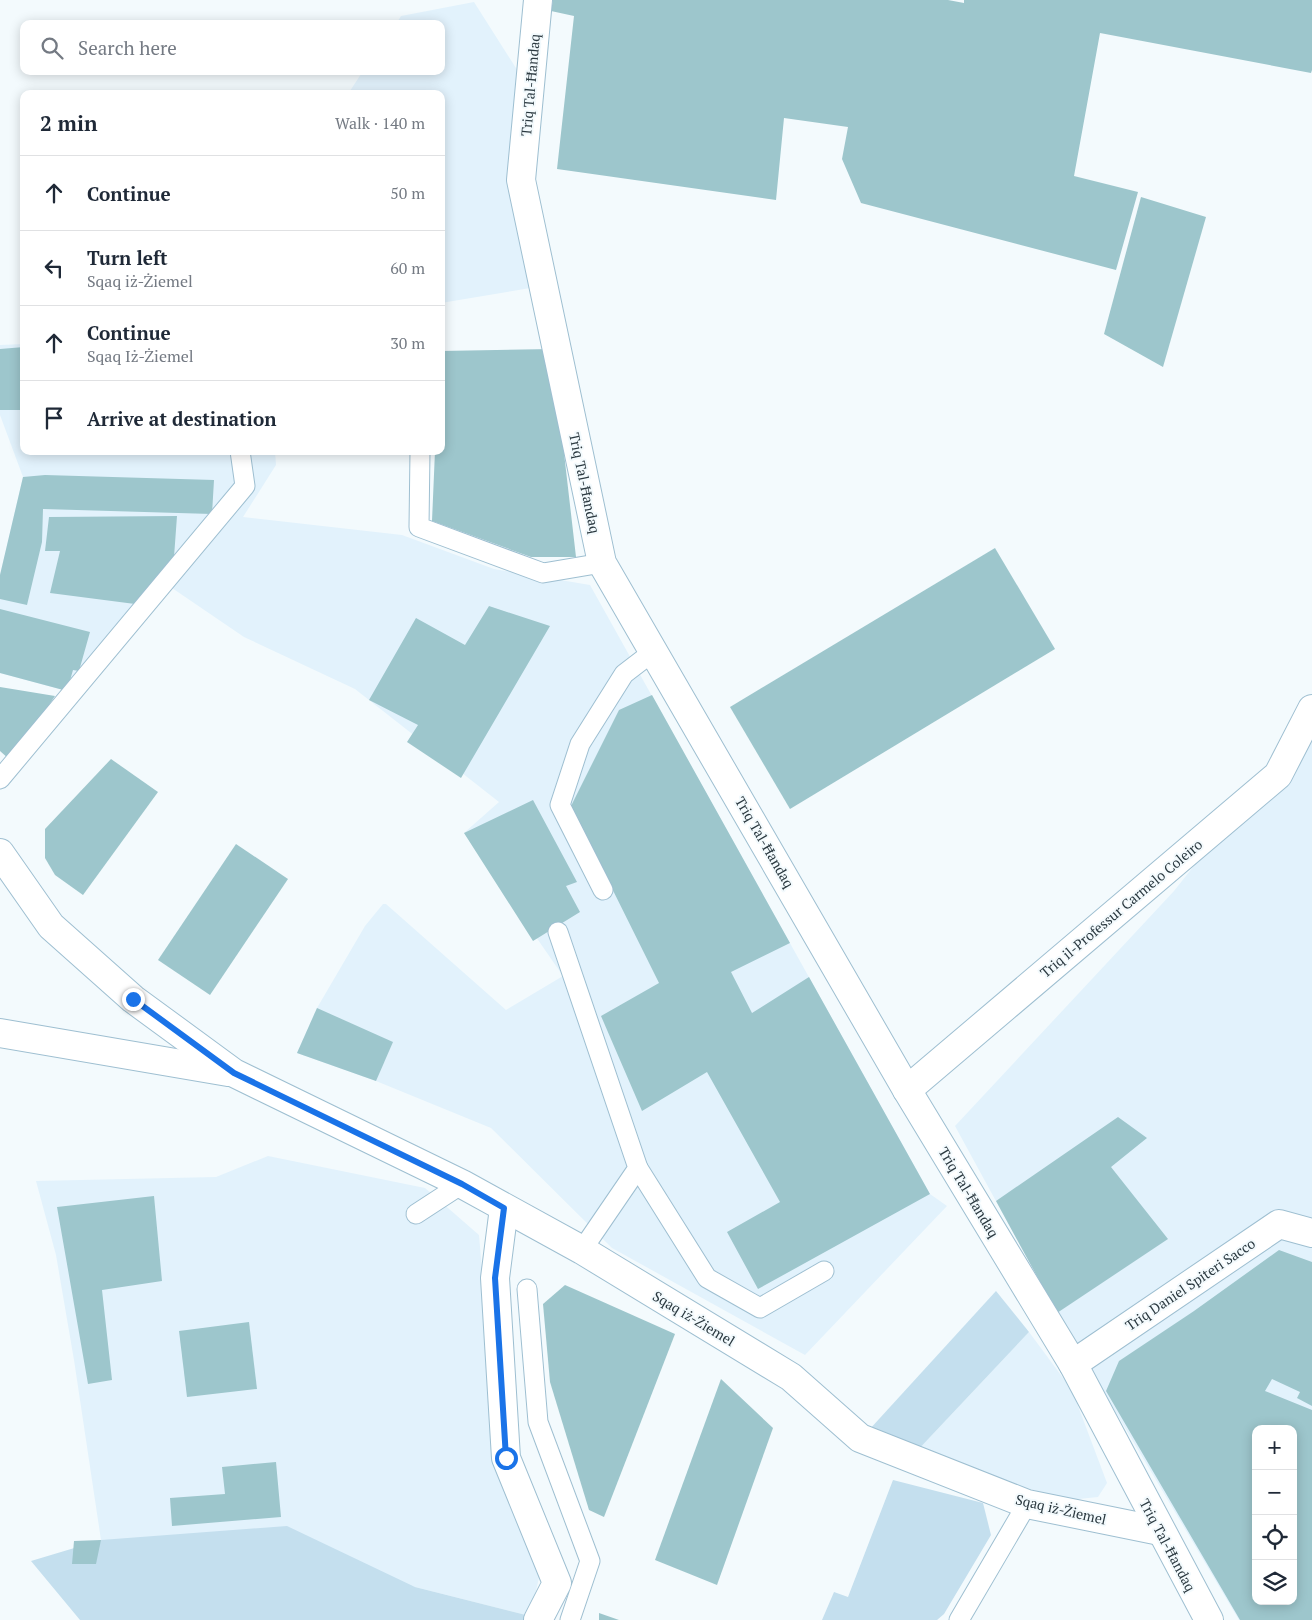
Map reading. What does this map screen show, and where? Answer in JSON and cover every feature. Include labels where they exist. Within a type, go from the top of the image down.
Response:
[{"type":"street","name":"Triq Tal-Ħandaq","points":[[538,0],[521,180],[602,563],[907,1090],[1073,1364],[1160,1531],[1209,1620]]},
{"type":"street","name":"Triq il-Professur Carmelo Coleiro","points":[[907,1090],[1278,775],[1312,708]]},
{"type":"street","points":[[0,853],[51,926],[133,999],[234,1073]]},
{"type":"street","points":[[0,1033],[234,1073]]},
{"type":"street","name":"Sqaq iż-Żiemel","points":[[234,1073],[462,1184],[582,1250],[791,1377],[860,1438],[1026,1504],[1160,1531]]},
{"type":"street","points":[[504,1208],[495,1278],[506,1458],[557,1583],[538,1620]]},
{"type":"street","name":"Triq Daniel Spiteri Sacco","points":[[1073,1364],[1278,1224],[1312,1233]]},
{"type":"lane","points":[[0,779],[246,486],[241,455]]},
{"type":"lane","points":[[420,455],[419,528],[543,573],[602,563]]},
{"type":"lane","points":[[603,890],[560,805],[580,744],[624,674],[654,651]]},
{"type":"lane","points":[[558,932],[638,1168],[707,1278],[760,1308],[824,1271]]},
{"type":"lane","points":[[582,1250],[638,1168]]},
{"type":"lane","points":[[416,1214],[462,1184]]},
{"type":"lane","points":[[527,1289],[538,1422],[590,1561],[570,1620]]},
{"type":"lane","points":[[959,1620],[1026,1504]]},
{"type":"shaded area","points":[[474,2],[521,76],[536,287],[445,302],[445,90],[351,90],[360,75],[445,75],[445,20],[398,20],[401,16]]},
{"type":"shaded area","points":[[20,344],[20,455],[275,455],[276,465],[243,517],[402,535],[494,569],[590,585],[930,1194],[947,1206],[805,1355],[612,1248],[491,1128],[376,1081],[297,1053],[317,1008],[365,926],[383,904],[386,904],[506,1010],[563,976],[464,833],[499,802],[355,689],[244,637],[172,588],[156,589],[67,691],[0,673],[0,575],[23,477],[0,415],[0,345]]},
{"type":"shaded area","points":[[1312,717],[1312,1620],[1239,1620],[1057,1313],[955,1126],[1174,891]]},
{"type":"shaded area","points":[[268,1156],[425,1188],[479,1235],[499,1472],[542,1565],[530,1616],[415,1587],[149,1541],[101,1540],[56,1255],[36,1181],[216,1177]]},
{"type":"shaded area","points":[[996,1291],[1029,1332],[916,1452],[869,1430]]},
{"type":"shaded area","points":[[1029,1332],[1072,1390],[1107,1483],[1098,1497],[1069,1500],[948,1466],[916,1452]]},
{"type":"shaded area","points":[[893,1480],[983,1503],[991,1535],[944,1614],[937,1620],[822,1620],[834,1592],[848,1597]]},
{"type":"shaded area","points":[[287,1526],[415,1587],[530,1616],[528,1620],[80,1620],[31,1561],[101,1540]]},
{"type":"building","points":[[553,0],[948,0],[964,3],[964,0],[1312,0],[1312,70],[1311,73],[1100,33],[1074,176],[1138,192],[1116,270],[861,203],[842,159],[848,127],[784,118],[776,200],[557,169],[574,16],[551,11]]},
{"type":"building","points":[[1141,197],[1206,217],[1163,367],[1104,334]]},
{"type":"building","points":[[20,347],[20,410],[0,410],[0,349]]},
{"type":"building","points":[[552,349],[576,557],[531,557],[432,521],[435,455],[445,455],[445,351]]},
{"type":"building","points":[[45,475],[214,480],[212,514],[43,509],[42,542],[27,605],[0,599],[0,575],[23,477]]},
{"type":"building","points":[[177,516],[174,557],[135,604],[50,593],[60,551],[45,551],[49,517]]},
{"type":"building","points":[[995,548],[1055,649],[790,809],[730,707]]},
{"type":"building","points":[[489,606],[550,626],[461,778],[407,742],[418,725],[369,700],[416,618],[465,645]]},
{"type":"building","points":[[0,609],[90,632],[79,671],[73,670],[67,691],[0,673]]},
{"type":"building","points":[[0,687],[55,696],[49,705],[54,709],[9,759],[0,751]]},
{"type":"building","points":[[652,695],[790,943],[731,972],[752,1013],[809,977],[930,1194],[758,1289],[727,1232],[780,1202],[707,1072],[642,1111],[601,1016],[659,983],[571,806],[619,710]]},
{"type":"building","points":[[111,759],[158,792],[83,895],[55,875],[45,858],[45,829]]},
{"type":"building","points":[[533,800],[577,882],[566,886],[580,912],[533,941],[464,833]]},
{"type":"building","points":[[236,844],[288,879],[210,995],[158,960]]},
{"type":"building","points":[[317,1008],[393,1042],[376,1081],[297,1053]]},
{"type":"building","points":[[1118,1117],[1147,1138],[1111,1167],[1168,1239],[1057,1313],[996,1201]]},
{"type":"building","points":[[154,1196],[162,1281],[102,1290],[112,1380],[88,1384],[57,1207]]},
{"type":"building","points":[[1279,1250],[1312,1262],[1312,1406],[1297,1398],[1300,1392],[1272,1379],[1265,1391],[1312,1410],[1312,1620],[1240,1620],[1106,1391],[1119,1361],[1194,1311]]},
{"type":"building","points":[[565,1285],[675,1334],[604,1517],[589,1510],[550,1382],[543,1304]]},
{"type":"building","points":[[249,1322],[257,1389],[187,1397],[179,1331]]},
{"type":"building","points":[[721,1379],[773,1428],[717,1585],[655,1560]]},
{"type":"building","points":[[276,1462],[281,1517],[172,1526],[170,1498],[225,1494],[222,1467]]},
{"type":"building","points":[[101,1540],[96,1564],[72,1564],[74,1541]]},
{"type":"building","points":[[599,1613],[619,1620],[599,1620]]},
{"type":"route","points":[[133,999],[234,1073],[462,1184],[504,1208],[495,1278],[506,1458]]}]
